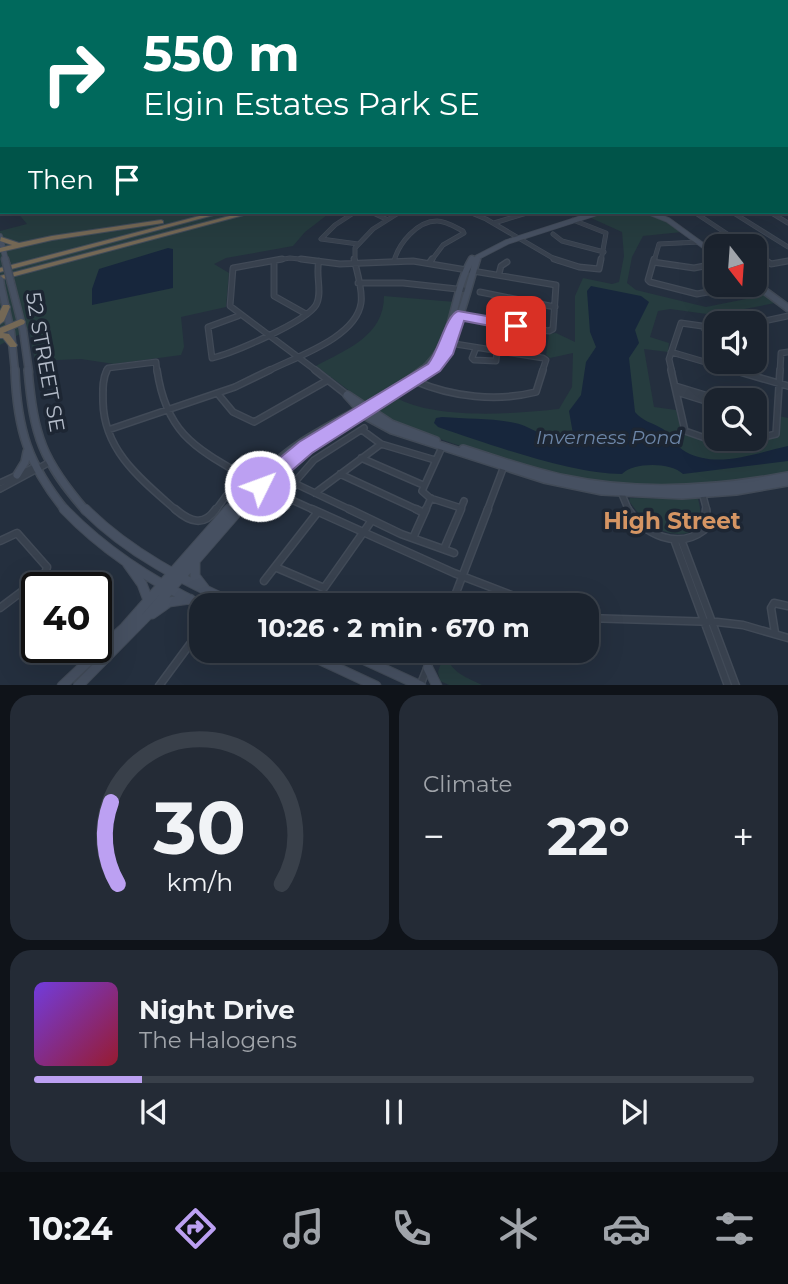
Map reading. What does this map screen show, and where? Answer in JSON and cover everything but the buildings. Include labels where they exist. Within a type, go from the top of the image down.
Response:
[{"type":"highway","points":[[0,237],[12,244],[201,214]]},
{"type":"highway","points":[[0,270],[214,214]]},
{"type":"highway","points":[[0,281],[244,214]]},
{"type":"highway","points":[[2,249],[35,241]]},
{"type":"highway","points":[[6,307],[5,324],[0,333],[13,345]]},
{"type":"highway","points":[[5,324],[21,322]]},
{"type":"street","points":[[352,214],[321,239],[358,244]]},
{"type":"street","points":[[376,214],[387,219]]},
{"type":"street","points":[[108,430],[218,394],[338,336],[356,319],[362,302],[354,253],[358,244],[387,219],[397,214]]},
{"type":"street","points":[[474,214],[494,223],[544,257],[599,269],[606,233],[573,220]]},
{"type":"street","points":[[494,223],[523,214]]},
{"type":"street","points":[[364,409],[415,381],[440,361],[458,316],[469,269],[478,257],[495,247],[590,214]]},
{"type":"street","points":[[653,214],[668,220],[704,246]]},
{"type":"street","points":[[697,214],[727,234]]},
{"type":"street","points":[[736,214],[788,247]]},
{"type":"street","points":[[394,261],[396,250],[403,241],[431,222],[441,222],[463,231],[464,233],[438,250],[430,262]]},
{"type":"street","points":[[553,234],[572,244],[604,252]]},
{"type":"street","name":"52 STREET SE","points":[[0,237],[21,322],[32,418],[50,462],[65,486],[116,537],[177,576],[211,593]]},
{"type":"street","points":[[699,242],[678,246],[659,244],[648,280],[654,284],[697,294],[704,293]]},
{"type":"street","points":[[458,316],[548,331],[553,329],[556,285],[430,262],[356,263],[290,258],[233,268],[230,306],[238,316],[298,356],[386,428],[576,486],[620,490],[701,490],[788,482]]},
{"type":"street","points":[[274,261],[274,296],[307,315]]},
{"type":"street","points":[[238,316],[208,327],[212,358],[307,315],[317,303],[316,270],[319,261]]},
{"type":"street","points":[[767,262],[771,264],[788,261]]},
{"type":"street","points":[[499,274],[501,266],[506,262]]},
{"type":"street","points":[[653,262],[694,268],[704,266]]},
{"type":"street","name":"52 STREET SE","points":[[0,281],[6,307]]},
{"type":"street","points":[[358,283],[403,283],[464,290]]},
{"type":"street","points":[[78,685],[147,616],[167,587],[257,484],[305,447],[412,378],[435,359],[464,290]]},
{"type":"street","points":[[480,292],[555,307]]},
{"type":"street","points":[[767,293],[788,308]]},
{"type":"street","points":[[767,320],[788,316]]},
{"type":"street","name":"52 STREET SE","points":[[5,324],[13,345],[15,401],[27,450],[36,468],[79,525],[125,560],[189,599]]},
{"type":"street","points":[[704,327],[681,324],[669,359],[675,389],[685,431],[728,446],[775,434],[780,353],[788,352]]},
{"type":"street","points":[[415,381],[447,391],[505,396],[536,392],[546,360],[449,343]]},
{"type":"street","points":[[476,348],[472,358],[474,360],[496,361],[497,351]]},
{"type":"street","points":[[671,351],[788,384]]},
{"type":"street","points":[[156,362],[160,395],[173,426],[189,442],[242,475],[243,479],[222,499],[209,519],[190,521],[140,481],[119,457],[108,430],[102,405],[104,373],[108,368],[156,362]]},
{"type":"street","points":[[218,394],[233,411],[249,422],[254,422],[328,380]]},
{"type":"street","points":[[675,389],[711,397],[713,400],[709,402],[675,389]]},
{"type":"street","points":[[364,409],[391,424],[504,464]]},
{"type":"street","points":[[435,460],[381,443],[363,429],[314,461],[293,480],[372,520],[454,553]]},
{"type":"street","points":[[315,493],[381,443]]},
{"type":"street","points":[[442,447],[423,485],[424,494],[461,508]]},
{"type":"street","points":[[17,475],[25,462],[27,450]]},
{"type":"street","points":[[361,458],[423,485]]},
{"type":"street","points":[[0,483],[50,462]]},
{"type":"street","points":[[456,593],[504,464]]},
{"type":"street","points":[[0,489],[36,468]]},
{"type":"street","points":[[340,474],[424,513]]},
{"type":"street","points":[[701,490],[788,476]]},
{"type":"street","points":[[257,484],[363,534],[507,593]]},
{"type":"street","points":[[177,576],[195,560],[241,508],[257,484]]},
{"type":"street","points":[[620,490],[627,510],[646,530],[678,542],[699,536],[708,523],[709,509],[701,490]]},
{"type":"street","points":[[241,508],[272,492]]},
{"type":"street","points":[[413,538],[431,498]]},
{"type":"street","points":[[444,549],[464,501]]},
{"type":"street","points":[[264,581],[317,513]]},
{"type":"street","points":[[275,567],[324,588],[372,520]]},
{"type":"street","points":[[0,541],[18,533],[47,567],[45,574],[0,608]]},
{"type":"street","points":[[678,542],[736,685]]},
{"type":"street","points":[[125,560],[142,584],[148,600]]},
{"type":"street","points":[[195,560],[195,576],[206,591]]},
{"type":"street","points":[[62,685],[116,638],[148,600],[167,587]]},
{"type":"street","points":[[147,616],[169,602],[189,600]]},
{"type":"street","points":[[775,633],[771,607],[774,603],[788,606]]},
{"type":"street","points":[[599,618],[708,621],[775,633],[788,638]]},
{"type":"street","points":[[708,621],[728,685]]},
{"type":"street","points":[[159,685],[189,645]]},
{"type":"street","points":[[327,663],[376,685]]},
{"type":"street","points":[[372,663],[421,685],[430,663]]},
{"type":"street","points":[[428,667],[437,685]]},
{"type":"green space","points":[[19,214],[328,214],[305,232],[293,246],[226,258],[214,264],[229,273],[226,307],[181,317],[184,347],[181,355],[114,364],[81,359],[35,361],[29,329],[0,345],[0,231],[27,224]]},
{"type":"green space","points":[[598,214],[645,214],[682,232],[643,236],[632,257],[627,283],[636,290],[706,307],[766,297],[775,303],[734,311],[704,311],[704,314],[670,309],[658,311],[650,337],[669,343],[668,352],[644,349],[654,407],[676,410],[682,433],[704,440],[704,451],[767,451],[767,438],[777,436],[779,416],[788,418],[788,473],[736,482],[681,487],[601,482],[553,473],[486,454],[400,426],[376,411],[395,397],[431,409],[475,414],[559,409],[572,387],[573,353],[550,358],[546,355],[549,334],[556,333],[575,342],[575,296],[583,278],[612,284],[619,282],[624,256],[622,232],[589,217]]},
{"type":"green space","points":[[384,296],[455,302],[441,344],[428,363],[399,384],[368,401],[363,401],[316,366],[362,340],[371,331],[378,321]]},
{"type":"green space","points":[[630,498],[698,499],[700,518],[688,533],[670,533],[654,526],[640,515],[629,501]]},
{"type":"green space","points":[[441,663],[450,663],[464,676],[482,685],[449,685],[440,681],[438,672]]},
{"type":"water","points":[[168,248],[173,249],[173,288],[92,305],[92,289],[99,269]]},
{"type":"water","name":"Inverness Pond","points":[[591,286],[641,296],[649,302],[635,330],[639,343],[629,358],[635,412],[638,415],[663,429],[683,450],[698,457],[737,458],[788,446],[788,461],[683,474],[670,467],[652,465],[634,467],[622,474],[601,473],[530,457],[438,427],[434,423],[436,418],[442,417],[506,421],[555,440],[568,441],[573,434],[569,411],[581,395],[586,362],[596,347],[590,332],[587,291]]},
{"type":"district","name":"High Street","points":[[672,521]]},
{"type":"route","points":[[260,486],[305,447],[434,368],[445,354],[458,316],[516,326]]}]
